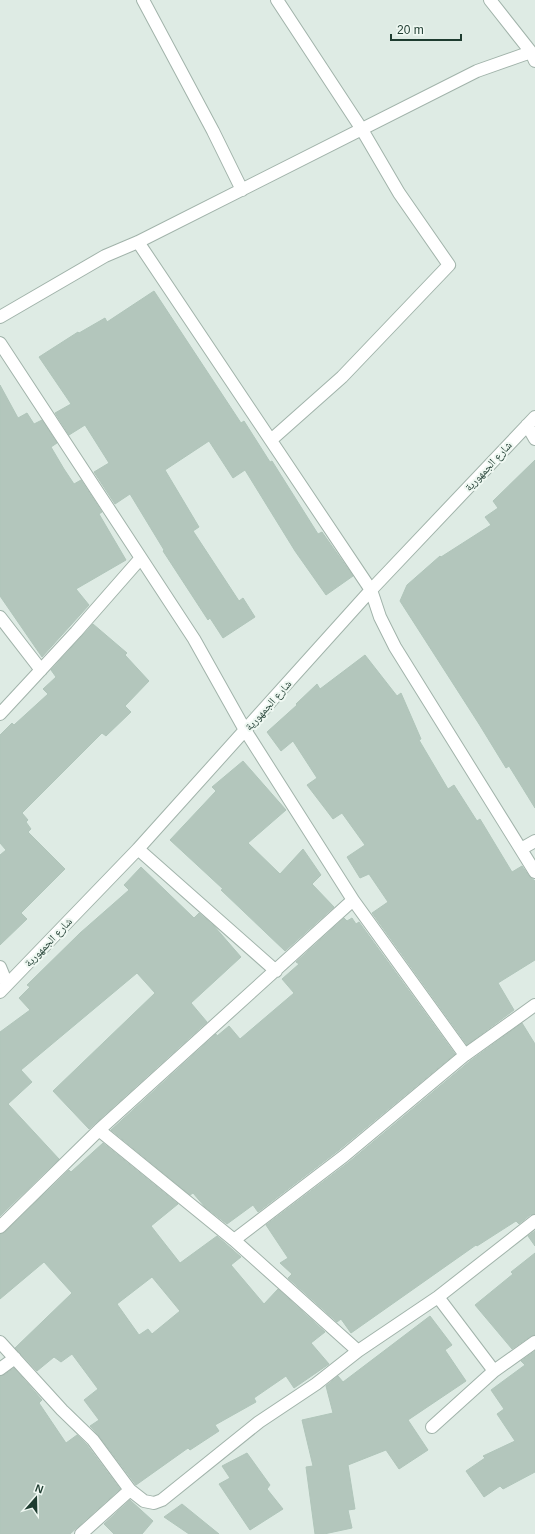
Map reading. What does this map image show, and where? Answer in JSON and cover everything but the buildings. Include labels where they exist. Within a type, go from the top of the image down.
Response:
[{"type":"street","points":[[143,0],[213,131],[242,190]]},
{"type":"street","points":[[271,440],[342,377],[449,265],[400,193],[361,128],[277,0]]},
{"type":"street","points":[[0,317],[105,256],[138,242],[361,128],[477,71],[533,56],[490,0]]},
{"type":"street","points":[[138,242],[371,590],[380,617],[396,647],[535,872]]},
{"type":"street","points":[[0,343],[140,559],[194,639],[245,730],[353,900],[465,1054]]},
{"type":"street","points":[[531,421],[535,439]]},
{"type":"street","name":"شارع الجمهورية","points":[[4,988],[138,849],[371,590],[531,421]]},
{"type":"street","points":[[0,714],[140,559]]},
{"type":"street","points":[[0,617],[41,670]]},
{"type":"street","points":[[521,849],[535,841]]},
{"type":"street","points":[[138,849],[276,971]]},
{"type":"street","points":[[0,1227],[99,1130],[353,900]]},
{"type":"street","points":[[0,968],[4,988]]},
{"type":"street","points":[[234,1240],[344,1156],[465,1054],[535,1005]]},
{"type":"street","points":[[99,1130],[234,1240],[358,1351]]},
{"type":"street","points":[[0,1342],[62,1410],[93,1440],[130,1490],[144,1501],[154,1503],[162,1500],[259,1422],[316,1384],[358,1351],[438,1297],[535,1221]]},
{"type":"street","points":[[438,1297],[494,1371]]},
{"type":"street","points":[[432,1427],[494,1371],[535,1342]]},
{"type":"street","points":[[0,1370],[15,1358]]},
{"type":"street","points":[[81,1534],[130,1490]]}]
